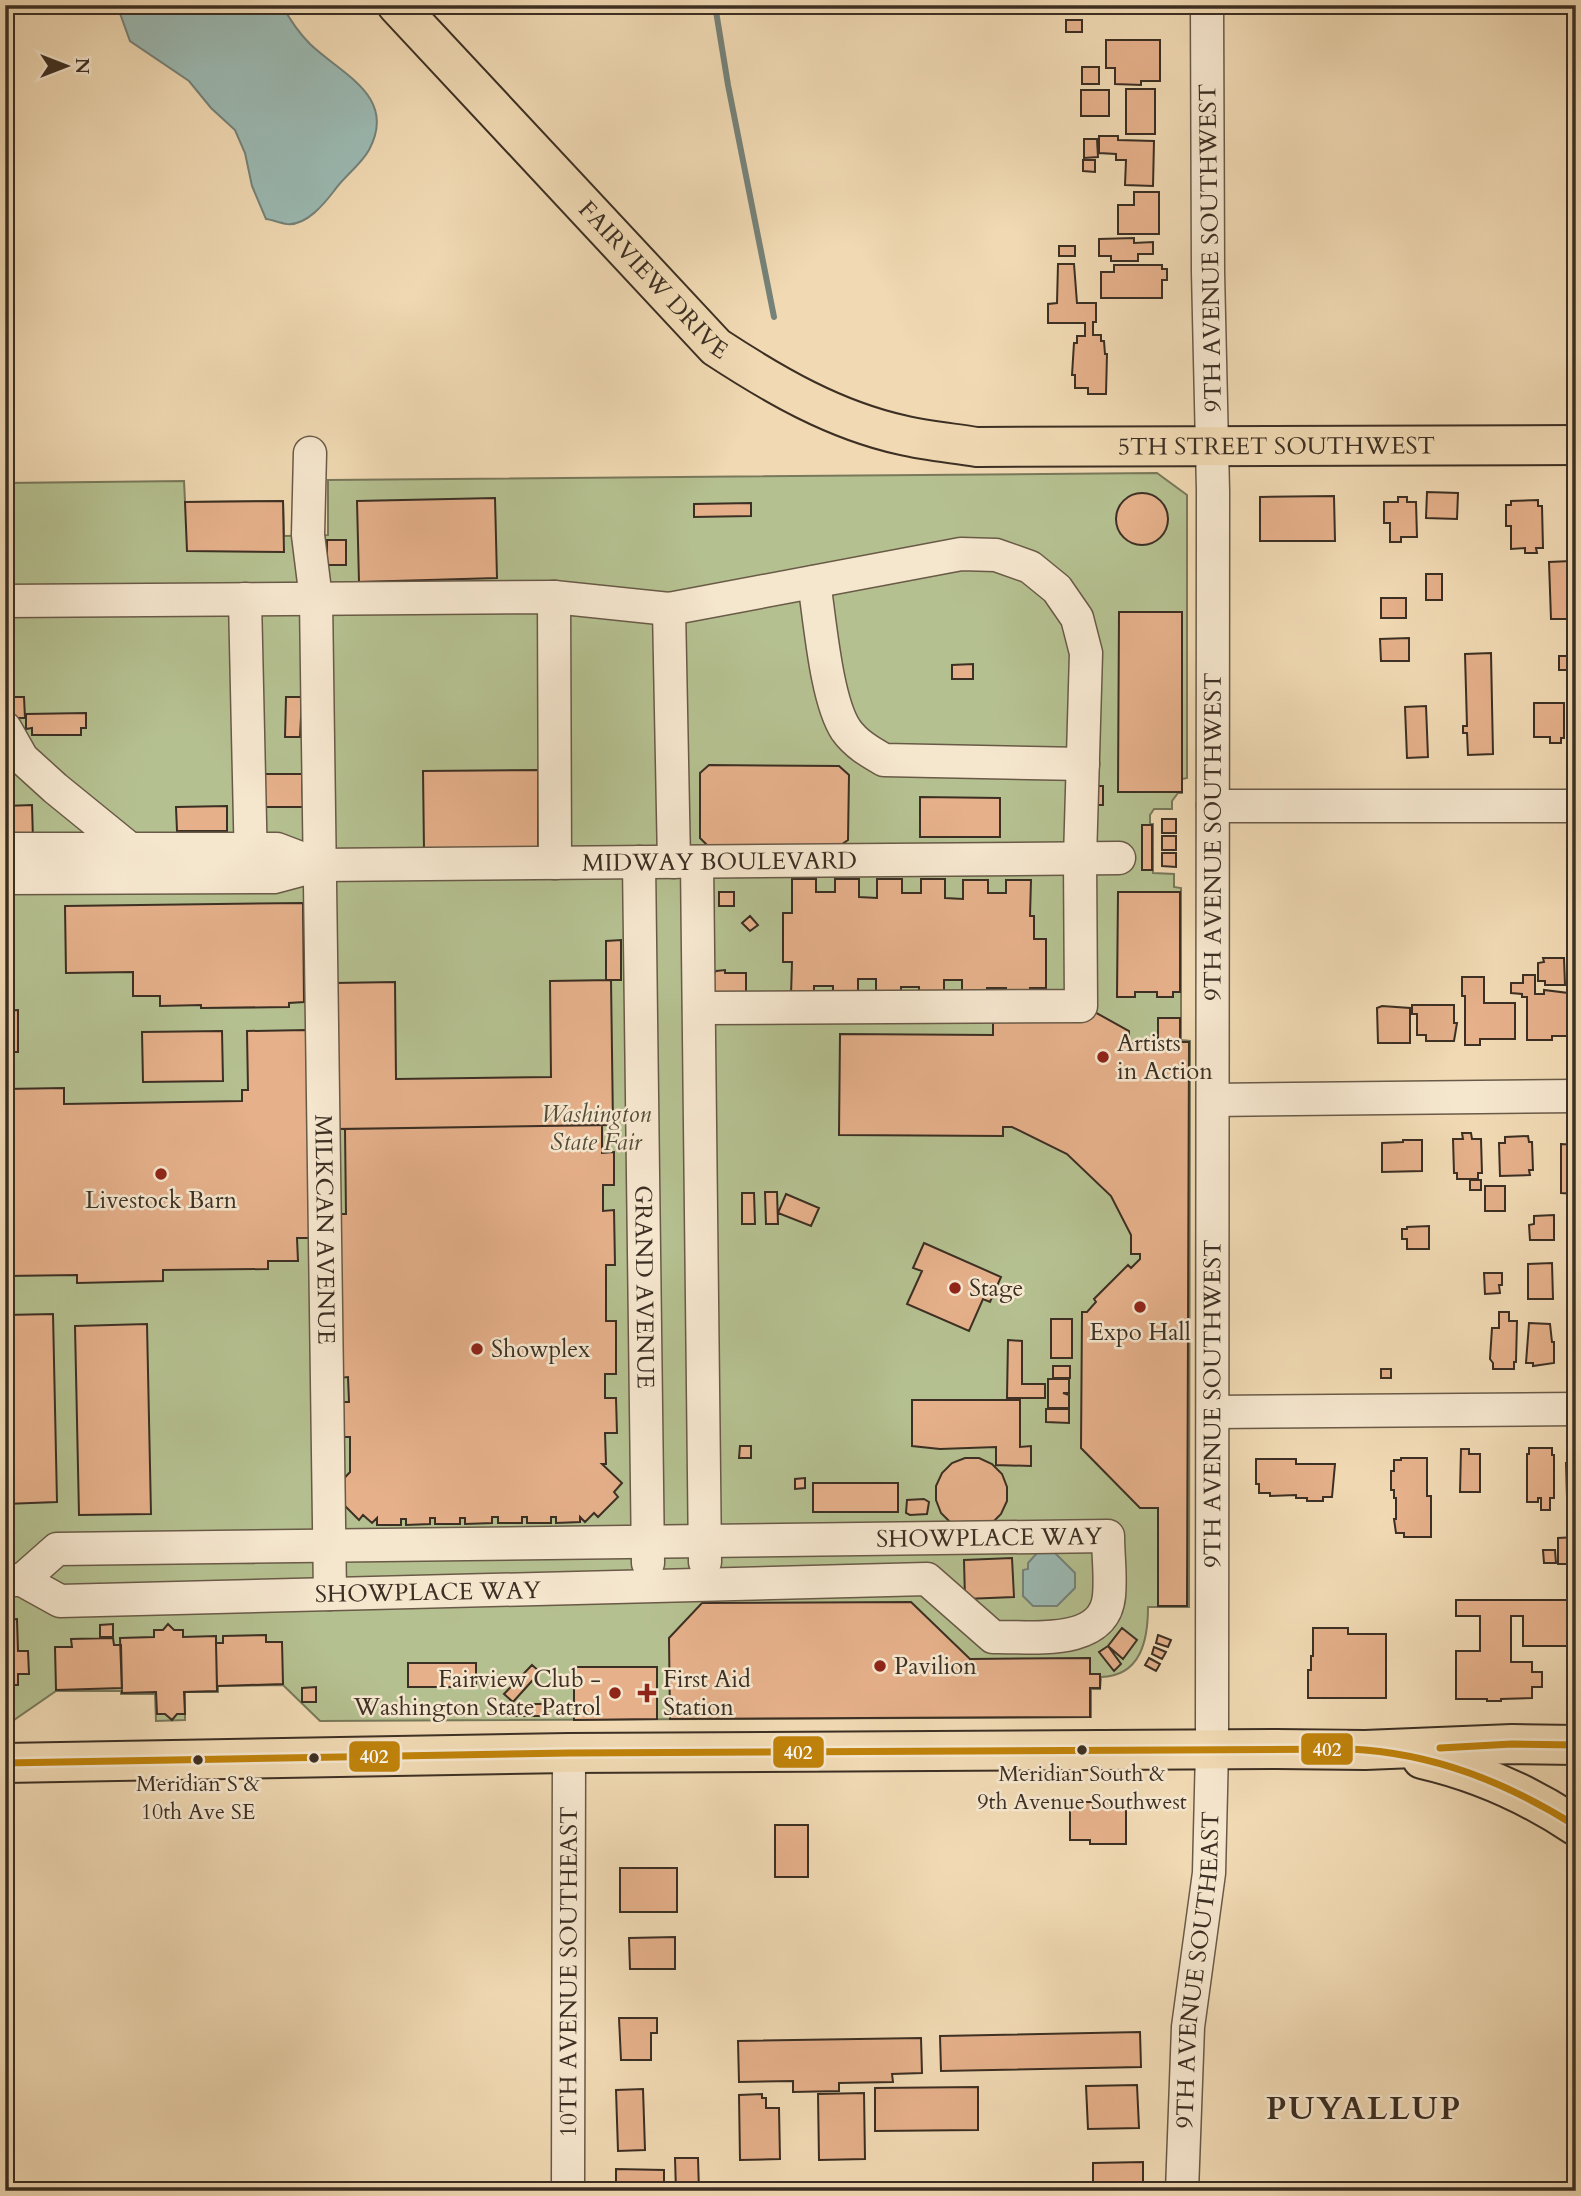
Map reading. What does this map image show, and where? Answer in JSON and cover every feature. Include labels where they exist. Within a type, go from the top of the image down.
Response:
[{"type":"main road","name":"FAIRVIEW DRIVE","points":[[397,5],[716,347],[770,382],[834,413],[901,435],[977,447]]},
{"type":"main road","name":"5TH STREET SOUTHWEST","points":[[977,447],[1576,445]]},
{"type":"main road","points":[[5,1763],[569,1753],[1365,1750],[1512,1744],[1576,1745]]},
{"type":"main road","points":[[1365,1750],[1395,1753],[1472,1772],[1525,1794],[1576,1826]]},
{"type":"street","name":"9TH AVENUE SOUTHWEST","points":[[1207,5],[1212,446],[1212,1750]]},
{"type":"street","name":"MILKCAN AVENUE","points":[[310,453],[308,536],[317,599],[330,1594]]},
{"type":"street","points":[[5,601],[554,597],[669,609],[961,554],[996,555],[1030,567],[1057,589],[1077,618],[1086,653],[1080,859],[1081,1006],[699,1009]]},
{"type":"street","points":[[814,582],[835,709],[846,730],[863,748],[884,760],[1083,764]]},
{"type":"street","points":[[554,597],[555,863]]},
{"type":"street","points":[[245,599],[251,863]]},
{"type":"street","points":[[669,609],[699,1009],[705,1584]]},
{"type":"street","points":[[5,728],[22,758],[130,849]]},
{"type":"street","points":[[1213,806],[1576,806]]},
{"type":"street","name":"MIDWAY BOULEVARD","points":[[5,849],[130,849],[251,863],[274,877],[319,865],[1119,858]]},
{"type":"street","name":"GRAND AVENUE","points":[[639,862],[649,1586]]},
{"type":"street","name":"MIDWAY BOULEVARD","points":[[5,878],[251,863]]},
{"type":"street","points":[[1213,1100],[1576,1096]]},
{"type":"street","points":[[1213,1412],[1576,1409]]},
{"type":"street","name":"SHOWPLACE WAY","points":[[1108,1536],[1109,1598],[1104,1611],[1095,1622],[1071,1636],[993,1637],[927,1578],[60,1601],[14,1580],[57,1549],[648,1541],[1108,1536]]},
{"type":"street","name":"9TH AVENUE SOUTHEAST","points":[[1182,2191],[1188,2026],[1209,1873],[1212,1750]]},
{"type":"street","name":"10TH AVENUE SOUTHEAST","points":[[568,2191],[569,1753]]},
{"type":"green space","name":"Washington State Fair","points":[[1157,473],[1187,495],[1187,778],[1182,779],[1182,793],[1178,793],[1172,801],[1172,809],[1154,809],[1150,815],[1150,824],[1153,824],[1153,873],[1174,874],[1174,887],[1181,888],[1181,1040],[1190,1041],[1189,1607],[1148,1607],[1146,1632],[1140,1654],[1125,1670],[1101,1677],[1100,1689],[1091,1689],[1091,1717],[320,1721],[283,1685],[218,1686],[218,1692],[185,1692],[185,1720],[156,1721],[155,1694],[56,1691],[14,1720],[5,1720],[5,483],[184,481],[185,502],[283,501],[284,536],[328,535],[328,480]]},
{"type":"water","points":[[117,5],[282,5],[294,26],[306,39],[350,76],[371,101],[376,115],[376,131],[369,150],[308,218],[294,224],[266,219],[252,186],[245,153],[235,130],[211,108],[189,81],[130,41]]},
{"type":"water","points":[[1038,1552],[1054,1552],[1075,1573],[1075,1588],[1057,1606],[1033,1606],[1023,1596],[1023,1570],[1028,1569],[1028,1563]]},
{"type":"building","points":[[1125,5],[1165,5],[1165,7],[1125,8]]},
{"type":"building","points":[[1066,20],[1082,20],[1082,32],[1066,32]]},
{"type":"building","points":[[1106,40],[1160,40],[1160,81],[1141,81],[1141,85],[1115,84],[1115,68],[1106,68]]},
{"type":"building","points":[[1082,67],[1099,67],[1099,84],[1082,84]]},
{"type":"building","points":[[1126,89],[1155,89],[1155,134],[1126,134]]},
{"type":"building","points":[[1081,90],[1109,90],[1109,116],[1081,116]]},
{"type":"building","points":[[1099,136],[1118,136],[1118,140],[1154,141],[1153,186],[1125,185],[1126,160],[1116,160],[1116,154],[1099,153]]},
{"type":"building","points":[[1084,139],[1097,139],[1098,157],[1084,158]]},
{"type":"building","points":[[1083,160],[1095,160],[1095,172],[1083,171]]},
{"type":"building","points":[[1134,192],[1159,192],[1159,234],[1118,234],[1118,205],[1134,205]]},
{"type":"building","points":[[1134,238],[1134,243],[1153,242],[1153,254],[1138,254],[1138,261],[1111,261],[1111,256],[1099,256],[1099,239]]},
{"type":"building","points":[[1059,246],[1075,246],[1075,256],[1059,256]]},
{"type":"building","points":[[1058,264],[1074,264],[1077,303],[1096,303],[1093,335],[1101,335],[1107,354],[1106,394],[1088,394],[1088,388],[1075,388],[1075,375],[1072,375],[1074,343],[1077,343],[1077,336],[1085,336],[1085,323],[1048,323],[1048,304],[1057,303]]},
{"type":"building","points":[[1114,265],[1162,265],[1162,269],[1167,269],[1167,280],[1162,280],[1162,298],[1101,298],[1101,272],[1114,272]]},
{"type":"building","points":[[1427,492],[1458,493],[1457,519],[1426,518]]},
{"type":"building","points":[[1142,493],[1152,495],[1160,501],[1166,509],[1166,529],[1160,537],[1152,543],[1142,545],[1132,543],[1124,537],[1118,529],[1116,519],[1118,509],[1124,501],[1132,495]]},
{"type":"building","points":[[1334,496],[1335,541],[1260,541],[1260,497]]},
{"type":"building","points":[[1398,497],[1407,497],[1407,502],[1416,502],[1417,537],[1401,537],[1401,542],[1390,542],[1390,523],[1384,523],[1384,502],[1398,502]]},
{"type":"building","points":[[495,498],[497,578],[359,582],[357,501]]},
{"type":"building","points":[[1538,500],[1538,506],[1542,506],[1543,548],[1536,548],[1537,553],[1525,553],[1525,548],[1511,549],[1511,526],[1506,526],[1506,505],[1511,505],[1511,501]]},
{"type":"building","points":[[283,501],[284,552],[187,551],[185,502]]},
{"type":"building","points":[[751,503],[751,516],[694,517],[694,504]]},
{"type":"building","points":[[327,540],[346,540],[346,565],[327,565]]},
{"type":"building","points":[[1571,561],[1572,619],[1551,619],[1549,562]]},
{"type":"building","points":[[1426,574],[1442,574],[1442,600],[1426,600]]},
{"type":"building","points":[[1381,598],[1406,598],[1406,618],[1381,618]]},
{"type":"building","points":[[1119,612],[1182,612],[1182,792],[1118,792]]},
{"type":"building","points":[[1409,638],[1409,661],[1381,661],[1380,639]]},
{"type":"building","points":[[1567,646],[1576,647],[1576,670],[1559,670],[1559,656],[1567,656]]},
{"type":"building","points":[[1491,653],[1493,754],[1468,755],[1467,733],[1463,733],[1463,726],[1467,726],[1465,654]]},
{"type":"building","points":[[973,664],[973,679],[952,679],[952,665]]},
{"type":"building","points":[[9,697],[24,697],[25,718],[10,718]]},
{"type":"building","points":[[286,697],[302,697],[300,737],[285,737]]},
{"type":"building","points":[[1534,703],[1564,703],[1564,738],[1561,738],[1561,743],[1550,743],[1550,737],[1534,737]]},
{"type":"building","points":[[1426,706],[1428,757],[1407,758],[1405,707]]},
{"type":"building","points":[[86,713],[86,728],[81,728],[81,735],[32,735],[32,728],[26,729],[26,714]]},
{"type":"building","points":[[709,765],[839,766],[849,775],[848,840],[838,847],[709,847],[700,838],[700,773]]},
{"type":"building","points":[[538,770],[538,848],[424,850],[423,771]]},
{"type":"building","points":[[261,774],[302,774],[303,807],[262,807]]},
{"type":"building","points":[[1094,786],[1103,786],[1103,805],[1094,805]]},
{"type":"building","points":[[920,797],[1000,798],[1000,837],[920,837]]},
{"type":"building","points":[[32,805],[33,840],[5,841],[5,806]]},
{"type":"building","points":[[227,806],[227,831],[177,831],[176,807]]},
{"type":"building","points":[[1162,819],[1176,819],[1176,833],[1162,833]]},
{"type":"building","points":[[1142,825],[1152,825],[1152,870],[1142,870]]},
{"type":"building","points":[[1162,836],[1176,836],[1176,850],[1162,850]]},
{"type":"building","points":[[1162,853],[1176,853],[1176,867],[1162,866]]},
{"type":"building","points":[[792,879],[816,879],[816,892],[835,892],[835,879],[859,879],[859,897],[877,898],[877,879],[902,879],[902,893],[921,893],[921,879],[945,879],[945,898],[963,899],[963,880],[988,880],[988,893],[1006,893],[1006,880],[1031,880],[1030,916],[1034,916],[1034,939],[1046,939],[1046,988],[1030,988],[1030,997],[1006,997],[1006,988],[987,988],[987,997],[962,997],[962,980],[944,980],[944,996],[919,996],[919,987],[901,987],[901,996],[876,996],[876,979],[858,979],[858,996],[833,996],[833,986],[814,986],[814,996],[791,996],[792,962],[783,962],[783,913],[792,913]]},
{"type":"building","points":[[719,892],[734,892],[734,906],[719,906]]},
{"type":"building","points":[[1118,892],[1180,892],[1180,992],[1173,992],[1173,997],[1157,997],[1157,992],[1135,992],[1135,997],[1117,997]]},
{"type":"building","points":[[303,903],[304,1002],[289,1003],[289,1007],[160,1006],[160,996],[133,996],[133,972],[66,973],[65,906]]},
{"type":"building","points":[[750,916],[758,925],[750,931],[742,923]]},
{"type":"building","points":[[621,940],[621,980],[606,980],[606,941]]},
{"type":"building","points":[[1543,958],[1564,958],[1565,985],[1545,985],[1545,981],[1538,981],[1538,963],[1544,962]]},
{"type":"building","points":[[725,970],[725,973],[746,973],[746,993],[716,996],[709,989],[709,978],[716,971]]},
{"type":"building","points":[[1523,975],[1535,975],[1535,994],[1544,994],[1544,990],[1576,994],[1576,1036],[1527,1040],[1527,997],[1511,993],[1511,983],[1523,983]]},
{"type":"building","points":[[1462,977],[1484,977],[1484,1003],[1515,1003],[1515,1039],[1480,1039],[1480,1045],[1465,1045],[1465,996],[1462,996]]},
{"type":"building","points":[[611,980],[613,1125],[335,1129],[334,983],[395,982],[396,1079],[551,1077],[550,981]]},
{"type":"building","points":[[1412,1005],[1454,1005],[1454,1023],[1457,1023],[1454,1041],[1426,1041],[1426,1035],[1417,1035],[1417,1014],[1412,1014]]},
{"type":"building","points":[[1377,1008],[1410,1008],[1410,1043],[1378,1043]]},
{"type":"building","name":"Expo Hall","points":[[993,1009],[1091,1010],[1129,1031],[1129,1043],[1158,1043],[1158,1018],[1180,1018],[1180,1042],[1189,1042],[1187,1606],[1158,1606],[1158,1508],[1140,1508],[1081,1448],[1082,1312],[1087,1312],[1096,1302],[1094,1299],[1128,1265],[1131,1268],[1140,1259],[1140,1254],[1131,1254],[1131,1235],[1111,1196],[1067,1154],[1012,1127],[1003,1127],[1003,1136],[839,1135],[840,1034],[993,1035]]},
{"type":"building","points":[[18,1010],[18,1052],[5,1052],[5,1011]]},
{"type":"building","name":"Livestock Barn","points":[[307,1030],[316,1238],[297,1238],[298,1261],[268,1261],[268,1269],[163,1270],[163,1281],[77,1283],[77,1275],[5,1276],[5,1089],[64,1088],[64,1104],[242,1101],[242,1090],[248,1090],[247,1031]]},
{"type":"building","points":[[222,1031],[223,1081],[143,1082],[142,1032]]},
{"type":"building","name":"Showplex","points":[[602,1125],[602,1153],[614,1152],[614,1185],[603,1185],[603,1211],[614,1210],[615,1265],[606,1265],[606,1321],[616,1321],[616,1374],[605,1374],[605,1398],[616,1398],[617,1433],[605,1433],[606,1464],[602,1464],[622,1483],[614,1492],[618,1497],[598,1517],[594,1513],[585,1522],[580,1517],[580,1522],[556,1523],[556,1517],[551,1517],[551,1523],[527,1523],[527,1517],[522,1517],[522,1523],[498,1523],[498,1517],[492,1517],[492,1523],[465,1524],[465,1518],[460,1518],[460,1524],[435,1524],[435,1518],[430,1518],[430,1524],[406,1525],[406,1519],[401,1519],[401,1525],[377,1525],[377,1518],[372,1523],[363,1515],[359,1520],[339,1500],[335,1488],[350,1472],[350,1437],[339,1437],[339,1402],[349,1402],[348,1377],[339,1378],[336,1214],[346,1214],[345,1129]]},
{"type":"building","points":[[1462,1133],[1471,1133],[1472,1139],[1481,1139],[1482,1173],[1478,1173],[1478,1179],[1457,1179],[1457,1173],[1454,1173],[1453,1139],[1463,1139]]},
{"type":"building","points":[[1528,1136],[1529,1142],[1532,1142],[1533,1170],[1529,1170],[1530,1175],[1500,1176],[1499,1143],[1505,1143],[1505,1137]]},
{"type":"building","points":[[1422,1140],[1422,1171],[1382,1172],[1382,1143]]},
{"type":"building","points":[[1561,1144],[1576,1145],[1576,1194],[1561,1193]]},
{"type":"building","points":[[1470,1180],[1481,1180],[1481,1190],[1470,1190]]},
{"type":"building","points":[[1485,1186],[1505,1186],[1505,1211],[1485,1211]]},
{"type":"building","points":[[765,1192],[777,1192],[778,1224],[766,1224]]},
{"type":"building","points":[[742,1193],[754,1193],[755,1224],[742,1224]]},
{"type":"building","points":[[786,1194],[819,1208],[811,1226],[778,1213]]},
{"type":"building","points":[[1554,1215],[1554,1240],[1530,1240],[1529,1225],[1534,1224],[1534,1216]]},
{"type":"building","points":[[1429,1226],[1429,1249],[1407,1249],[1407,1239],[1402,1239],[1402,1229]]},
{"type":"building","name":"Stage","points":[[924,1243],[1001,1277],[990,1302],[983,1299],[969,1331],[907,1304],[922,1271],[913,1268]]},
{"type":"building","points":[[1552,1263],[1553,1299],[1528,1299],[1528,1264]]},
{"type":"building","points":[[1484,1273],[1502,1273],[1500,1293],[1485,1294]]},
{"type":"building","points":[[1499,1312],[1509,1312],[1509,1321],[1517,1321],[1514,1369],[1493,1369],[1490,1359],[1492,1328],[1499,1328]]},
{"type":"building","points":[[53,1314],[57,1502],[5,1504],[5,1315]]},
{"type":"building","points":[[1051,1319],[1072,1319],[1072,1358],[1051,1358]]},
{"type":"building","points":[[1529,1323],[1550,1324],[1554,1342],[1554,1363],[1533,1366],[1533,1363],[1526,1363]]},
{"type":"building","points":[[147,1324],[151,1514],[79,1515],[75,1326]]},
{"type":"building","points":[[1008,1340],[1022,1341],[1022,1384],[1045,1384],[1045,1398],[1007,1398]]},
{"type":"building","points":[[1053,1366],[1070,1366],[1070,1378],[1053,1378]]},
{"type":"building","points":[[1381,1369],[1391,1369],[1391,1378],[1381,1378]]},
{"type":"building","points":[[1048,1379],[1069,1379],[1069,1393],[1063,1393],[1069,1395],[1069,1408],[1048,1408]]},
{"type":"building","points":[[912,1400],[1020,1400],[1020,1447],[1031,1446],[1031,1466],[996,1465],[996,1447],[940,1449],[912,1446]]},
{"type":"building","points":[[1046,1409],[1069,1409],[1069,1423],[1046,1422]]},
{"type":"building","points":[[740,1446],[751,1446],[751,1458],[739,1458]]},
{"type":"building","points":[[1529,1448],[1552,1448],[1554,1498],[1550,1498],[1550,1510],[1541,1510],[1541,1498],[1538,1498],[1538,1502],[1527,1502]]},
{"type":"building","points":[[1461,1449],[1469,1449],[1469,1454],[1480,1454],[1480,1492],[1460,1492]]},
{"type":"building","points":[[965,1458],[979,1458],[992,1464],[1002,1474],[1007,1487],[1007,1501],[1001,1514],[991,1524],[951,1523],[941,1513],[936,1500],[936,1486],[942,1473],[952,1463]]},
{"type":"building","points":[[1427,1458],[1431,1537],[1404,1537],[1404,1533],[1396,1533],[1396,1498],[1394,1490],[1391,1490],[1391,1471],[1394,1471],[1394,1460]]},
{"type":"building","points":[[1256,1459],[1296,1459],[1296,1464],[1335,1464],[1332,1497],[1323,1497],[1323,1501],[1307,1501],[1307,1498],[1296,1498],[1296,1495],[1270,1496],[1270,1493],[1259,1493],[1259,1484],[1256,1484]]},
{"type":"building","points":[[1566,1463],[1576,1463],[1576,1497],[1567,1497]]},
{"type":"building","points":[[805,1478],[805,1488],[795,1489],[795,1479]]},
{"type":"building","points":[[813,1483],[898,1483],[898,1512],[813,1512]]},
{"type":"building","points":[[924,1499],[929,1502],[927,1514],[906,1513],[907,1500]]},
{"type":"building","points":[[1576,1537],[1576,1564],[1558,1564],[1558,1538]]},
{"type":"building","points":[[1543,1550],[1555,1550],[1556,1563],[1544,1563]]},
{"type":"building","points":[[1012,1558],[1014,1597],[965,1599],[964,1560]]},
{"type":"building","points":[[1456,1600],[1576,1600],[1576,1646],[1523,1646],[1523,1616],[1511,1616],[1511,1662],[1532,1662],[1532,1672],[1542,1672],[1542,1687],[1532,1687],[1532,1698],[1501,1701],[1456,1699],[1456,1651],[1480,1651],[1480,1616],[1456,1616]]},
{"type":"building","name":"Pavilion","points":[[911,1602],[970,1659],[1090,1658],[1090,1674],[1100,1674],[1100,1688],[1090,1688],[1090,1717],[670,1719],[669,1638],[702,1603]]},
{"type":"building","points":[[17,1619],[18,1651],[28,1651],[29,1674],[18,1674],[18,1685],[11,1685],[12,1703],[5,1704],[5,1620]]},
{"type":"building","points":[[113,1624],[113,1637],[100,1637],[100,1625]]},
{"type":"building","points":[[168,1624],[174,1630],[183,1630],[183,1637],[216,1636],[217,1691],[184,1692],[185,1714],[177,1714],[172,1720],[165,1714],[157,1714],[156,1692],[122,1693],[120,1638],[154,1637],[154,1630],[163,1630]]},
{"type":"building","points":[[1122,1628],[1137,1640],[1123,1659],[1108,1646]]},
{"type":"building","points":[[1313,1628],[1348,1628],[1348,1634],[1386,1634],[1386,1698],[1308,1698]]},
{"type":"building","points":[[266,1635],[266,1642],[282,1642],[283,1684],[217,1686],[216,1643],[223,1643],[223,1636]]},
{"type":"building","points":[[1158,1635],[1171,1640],[1168,1647],[1156,1643]]},
{"type":"building","points":[[113,1638],[114,1645],[121,1645],[122,1688],[56,1690],[55,1647],[72,1647],[71,1639]]},
{"type":"building","points":[[1108,1646],[1121,1664],[1114,1671],[1099,1652]]},
{"type":"building","points":[[1154,1647],[1166,1652],[1162,1659],[1152,1654]]},
{"type":"building","points":[[1149,1658],[1160,1664],[1156,1671],[1145,1665]]},
{"type":"building","points":[[408,1663],[476,1663],[476,1687],[408,1687]]},
{"type":"building","points":[[532,1665],[540,1672],[513,1702],[504,1694]]},
{"type":"building","name":"Fairview Club - Washington State Patrol","points":[[574,1667],[657,1667],[657,1719],[574,1720]]},
{"type":"building","points":[[316,1687],[316,1702],[302,1702],[302,1688]]},
{"type":"building","points":[[510,1704],[548,1704],[548,1716],[510,1716]]},
{"type":"building","points":[[1070,1802],[1126,1802],[1126,1844],[1090,1844],[1090,1840],[1070,1840]]},
{"type":"building","points":[[775,1825],[808,1825],[808,1877],[775,1877]]},
{"type":"building","points":[[620,1868],[677,1868],[677,1912],[620,1912]]},
{"type":"building","points":[[675,1937],[675,1969],[630,1969],[629,1938]]},
{"type":"building","points":[[619,2018],[657,2018],[657,2033],[651,2033],[651,2060],[621,2060]]},
{"type":"building","points":[[1140,2032],[1141,2067],[941,2071],[940,2036]]},
{"type":"building","points":[[921,2038],[922,2073],[892,2074],[893,2082],[839,2083],[839,2091],[793,2092],[793,2081],[739,2082],[738,2041]]},
{"type":"building","points":[[1137,2085],[1139,2128],[1088,2129],[1086,2086]]},
{"type":"building","points":[[978,2087],[978,2130],[875,2131],[875,2088]]},
{"type":"building","points":[[643,2089],[645,2150],[618,2151],[616,2090]]},
{"type":"building","points":[[864,2093],[865,2159],[819,2160],[818,2094]]},
{"type":"building","points":[[762,2094],[762,2098],[766,2098],[766,2108],[779,2108],[780,2159],[740,2160],[739,2095]]},
{"type":"building","points":[[675,2158],[698,2158],[699,2191],[676,2191]]},
{"type":"building","points":[[1143,2162],[1143,2190],[1093,2191],[1093,2163]]},
{"type":"building","points":[[616,2169],[664,2170],[664,2191],[616,2191]]},
{"type":"building","points":[[1027,2185],[1052,2185],[1052,2191],[1027,2191]]},
{"type":"waterway","points":[[715,5],[774,317]]},
{"type":"transit line","name":"402","points":[[1440,1748],[1512,1744],[1576,1745]]},
{"type":"transit line","name":"402","points":[[5,1763],[569,1753],[1350,1749],[1410,1757],[1468,1772],[1523,1796],[1576,1826]]},
{"type":"place","name":"Artists in Action","points":[[1103,1057]]},
{"type":"place","name":"Livestock Barn","points":[[161,1174]]},
{"type":"place","name":"Stage","points":[[955,1288]]},
{"type":"place","name":"Expo Hall","points":[[1140,1307]]},
{"type":"place","name":"Showplex","points":[[477,1349]]},
{"type":"place","name":"Pavilion","points":[[880,1666]]},
{"type":"place","name":"Fairview Club - Washington State Patrol","points":[[615,1693]]},
{"type":"place","name":"First Aid Station","points":[[647,1693]]},
{"type":"place","name":"Meridian South & 9th Avenue Southwest","points":[[1082,1750]]},
{"type":"place","name":"Meridian S & 10th Ave SE","points":[[198,1760]]},
{"type":"district","name":"PUYALLUP","points":[[1364,2108]]}]
